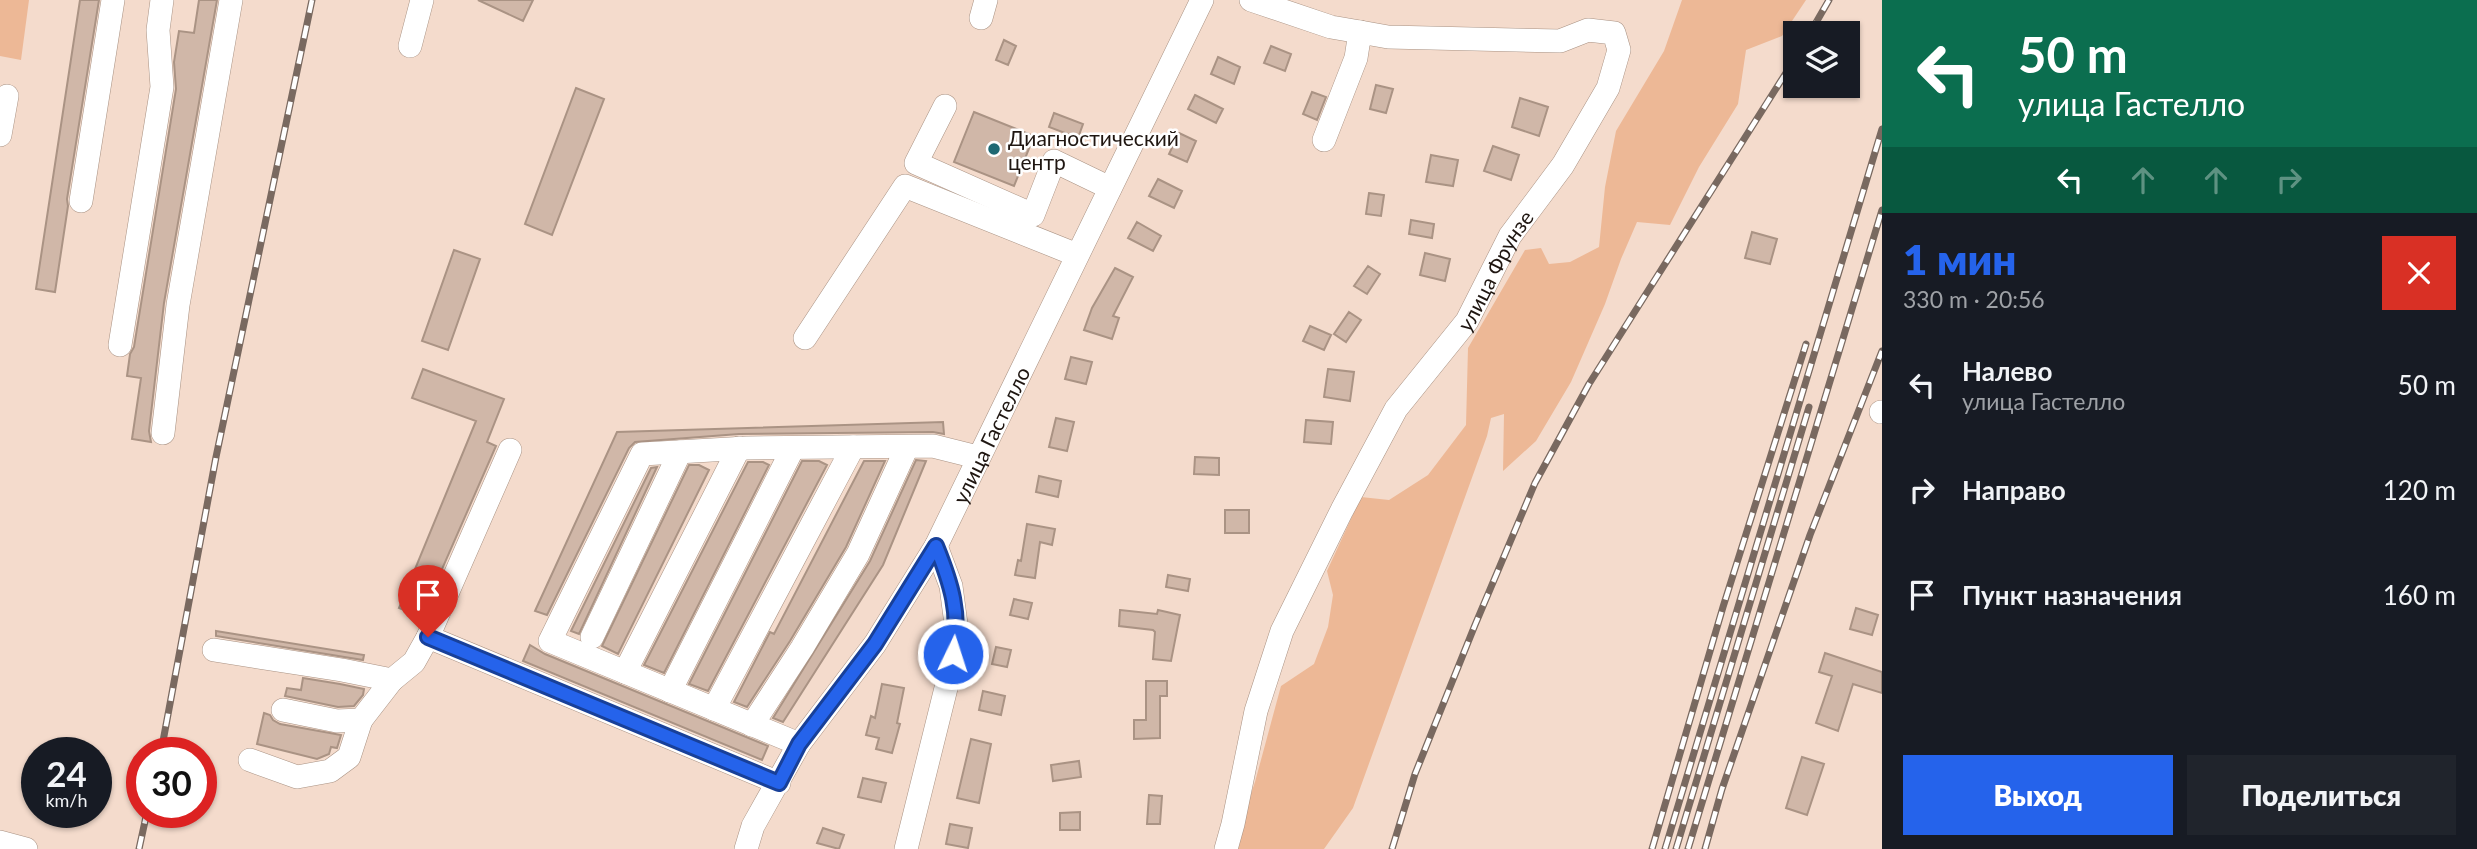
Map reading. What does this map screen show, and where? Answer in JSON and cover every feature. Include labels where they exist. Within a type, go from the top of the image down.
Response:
[{"type":"street","points":[[81,201],[113,0]]},
{"type":"street","points":[[120,345],[162,87],[158,30],[162,0]]},
{"type":"street","points":[[163,433],[178,305],[231,0]]},
{"type":"street","points":[[410,46],[422,0]]},
{"type":"street","name":"улица Гастелло","points":[[746,849],[753,826],[799,744],[875,644],[936,546],[977,457],[1202,0]]},
{"type":"street","points":[[1251,0],[1331,27],[1360,32],[1356,58],[1324,140]]},
{"type":"street","name":"улица Фрунзе","points":[[1226,849],[1256,711],[1282,631],[1312,570],[1396,409],[1467,321],[1510,236],[1563,165],[1608,89],[1619,50],[1614,33],[1588,30],[1560,41],[1388,37],[1360,32]]},
{"type":"street","points":[[0,135],[7,96]]},
{"type":"street","points":[[944,106],[916,163],[902,179],[905,186],[1077,255]]},
{"type":"street","points":[[916,163],[1033,215],[1054,161],[1110,188]]},
{"type":"street","points":[[805,338],[905,186]]},
{"type":"street","points":[[799,744],[550,641],[642,454],[739,448],[933,446],[977,457]]},
{"type":"street","points":[[714,709],[853,447]]},
{"type":"street","points":[[752,725],[802,649],[858,554],[907,447]]},
{"type":"street","points":[[625,672],[739,448]]},
{"type":"street","points":[[670,691],[793,448]]},
{"type":"street","points":[[250,760],[297,777],[330,771],[349,757],[361,719],[392,680],[414,662],[428,637],[510,450]]},
{"type":"street","points":[[592,637],[680,452]]},
{"type":"street","points":[[906,849],[949,676],[957,632],[951,586],[936,546]]},
{"type":"street","points":[[428,637],[779,783]]},
{"type":"street","points":[[214,650],[392,680]]},
{"type":"street","points":[[283,710],[337,721],[361,719]]},
{"type":"street","points":[[0,842],[26,849]]},
{"type":"shaded area","points":[[0,0],[29,0],[21,60],[0,56]]},
{"type":"shaded area","points":[[1682,0],[1806,0],[1792,21],[1783,21],[1782,36],[1746,50],[1738,104],[1699,167],[1670,225],[1637,222],[1571,382],[1536,441],[1503,471],[1504,414],[1491,418],[1487,436],[1353,808],[1324,849],[1232,849],[1255,782],[1281,686],[1314,664],[1328,627],[1333,595],[1327,571],[1361,497],[1389,500],[1428,475],[1466,425],[1468,348],[1525,250],[1541,248],[1549,264],[1570,262],[1599,247],[1605,187],[1616,131],[1664,51]]},
{"type":"building","points":[[80,0],[99,0],[55,292],[36,289]]},
{"type":"building","points":[[199,0],[217,0],[164,303],[149,431],[151,442],[132,439],[141,378],[127,376],[176,89],[174,62],[179,31],[194,33]]},
{"type":"building","points":[[478,0],[533,0],[523,21]]},
{"type":"building","points":[[1004,40],[1016,46],[1008,65],[996,60]]},
{"type":"building","points":[[1271,46],[1291,54],[1285,71],[1264,63]]},
{"type":"building","points":[[1218,57],[1240,67],[1234,84],[1211,74]]},
{"type":"building","points":[[1376,85],[1393,89],[1386,113],[1370,109]]},
{"type":"building","points":[[576,88],[604,99],[552,235],[525,224]]},
{"type":"building","points":[[1312,92],[1326,97],[1317,120],[1303,114]]},
{"type":"building","points":[[1195,95],[1223,109],[1216,123],[1188,109]]},
{"type":"building","points":[[1520,98],[1548,107],[1539,136],[1512,127]]},
{"type":"building","name":"Диагностический центр","points":[[974,112],[1034,136],[1014,186],[954,162]]},
{"type":"building","points":[[1054,113],[1083,124],[1078,138],[1049,127]]},
{"type":"building","points":[[1179,133],[1196,141],[1187,162],[1169,154]]},
{"type":"building","points":[[1493,146],[1519,155],[1511,180],[1484,171]]},
{"type":"building","points":[[1431,155],[1458,160],[1453,186],[1426,182]]},
{"type":"building","points":[[1158,179],[1182,191],[1174,208],[1149,196]]},
{"type":"building","points":[[1369,193],[1384,195],[1381,216],[1366,214]]},
{"type":"building","points":[[1411,220],[1434,224],[1432,238],[1409,234]]},
{"type":"building","points":[[1137,222],[1161,236],[1153,251],[1128,238]]},
{"type":"building","points":[[1752,232],[1777,239],[1770,264],[1745,258]]},
{"type":"building","points":[[454,250],[480,259],[448,350],[422,341]]},
{"type":"building","points":[[1425,253],[1450,259],[1445,281],[1420,275]]},
{"type":"building","points":[[1368,266],[1380,274],[1367,294],[1354,286]]},
{"type":"building","points":[[1115,268],[1133,277],[1113,316],[1119,318],[1112,339],[1084,330],[1092,308]]},
{"type":"building","points":[[1349,312],[1361,320],[1346,342],[1334,334]]},
{"type":"building","points":[[1310,326],[1331,335],[1324,350],[1303,341]]},
{"type":"building","points":[[1071,357],[1092,362],[1086,384],[1065,379]]},
{"type":"building","points":[[423,369],[504,399],[487,442],[496,446],[421,617],[399,608],[476,421],[412,398]]},
{"type":"building","points":[[1328,369],[1354,372],[1350,401],[1324,397]]},
{"type":"building","points":[[1056,418],[1074,422],[1067,451],[1049,447]]},
{"type":"building","points":[[1306,420],[1333,422],[1331,444],[1304,442]]},
{"type":"building","points":[[943,422],[944,434],[739,434],[635,442],[629,448],[547,615],[535,611],[617,432]]},
{"type":"building","points":[[1195,457],[1219,458],[1219,475],[1194,474]]},
{"type":"building","points":[[916,460],[926,461],[883,565],[783,722],[773,718],[870,561]]},
{"type":"building","points":[[802,461],[819,461],[827,465],[708,691],[689,684]]},
{"type":"building","points":[[864,461],[885,461],[846,547],[747,707],[734,702],[770,632],[774,634]]},
{"type":"building","points":[[748,462],[763,462],[769,465],[664,673],[644,665]]},
{"type":"building","points":[[689,465],[699,465],[709,470],[618,654],[602,646]]},
{"type":"building","points":[[657,467],[579,634],[571,631],[651,468]]},
{"type":"building","points":[[1039,476],[1061,481],[1058,497],[1036,492]]},
{"type":"building","points":[[1225,510],[1249,510],[1249,533],[1225,533]]},
{"type":"building","points":[[1027,524],[1055,529],[1052,545],[1040,542],[1035,578],[1015,575],[1018,560],[1021,561]]},
{"type":"building","points":[[1168,575],[1190,579],[1188,591],[1166,587]]},
{"type":"building","points":[[1014,599],[1032,603],[1028,619],[1010,615]]},
{"type":"building","points":[[1856,608],[1878,615],[1872,635],[1850,629]]},
{"type":"building","points":[[1120,610],[1157,614],[1158,610],[1180,615],[1171,661],[1153,659],[1153,630],[1119,626]]},
{"type":"building","points":[[216,631],[364,655],[363,660],[216,636]]},
{"type":"building","points":[[530,645],[545,654],[768,746],[762,760],[523,661]]},
{"type":"building","points":[[996,647],[1011,650],[1007,667],[992,664]]},
{"type":"building","points":[[1825,653],[1882,672],[1882,693],[1853,684],[1838,731],[1816,723],[1832,676],[1819,672]]},
{"type":"building","points":[[303,678],[364,689],[363,695],[354,706],[338,707],[285,696],[287,688],[301,690]]},
{"type":"building","points":[[1146,681],[1167,681],[1167,696],[1160,696],[1160,738],[1134,739],[1134,720],[1146,720]]},
{"type":"building","points":[[882,684],[904,688],[897,723],[900,724],[892,753],[876,749],[879,738],[866,735],[871,716],[875,718]]},
{"type":"building","points":[[983,691],[1005,696],[1001,715],[979,710]]},
{"type":"building","points":[[264,713],[280,724],[341,735],[337,748],[331,747],[329,754],[317,759],[257,744]]},
{"type":"building","points":[[971,739],[991,744],[979,803],[957,798]]},
{"type":"building","points":[[1802,757],[1824,764],[1807,815],[1786,808]]},
{"type":"building","points":[[1079,761],[1081,777],[1053,781],[1051,765]]},
{"type":"building","points":[[863,778],[886,783],[881,802],[858,797]]},
{"type":"building","points":[[1149,795],[1162,796],[1160,824],[1147,824]]},
{"type":"building","points":[[1080,812],[1080,830],[1060,830],[1060,813]]},
{"type":"building","points":[[950,824],[972,828],[968,848],[946,844]]},
{"type":"building","points":[[823,828],[844,835],[839,849],[817,843]]},
{"type":"railway","points":[[164,737],[216,457],[312,0]]},
{"type":"railway","points":[[1817,21],[1829,0]]},
{"type":"railway","points":[[1392,849],[1415,774],[1535,483],[1589,384],[1783,78]]},
{"type":"railway","points":[[1665,849],[1882,129]]},
{"type":"railway","points":[[1688,849],[1882,210]]},
{"type":"railway","points":[[1652,849],[1723,607],[1806,344]]},
{"type":"railway","points":[[1705,849],[1722,789],[1810,535],[1882,351]]},
{"type":"railway","points":[[1676,849],[1809,407]]},
{"type":"railway","points":[[139,849],[144,828]]},
{"type":"place","name":"Диагностический центр","points":[[994,149]]},
{"type":"route","points":[[428,637],[779,783],[799,744],[875,644],[936,546],[951,586],[957,632],[953,654]]}]
